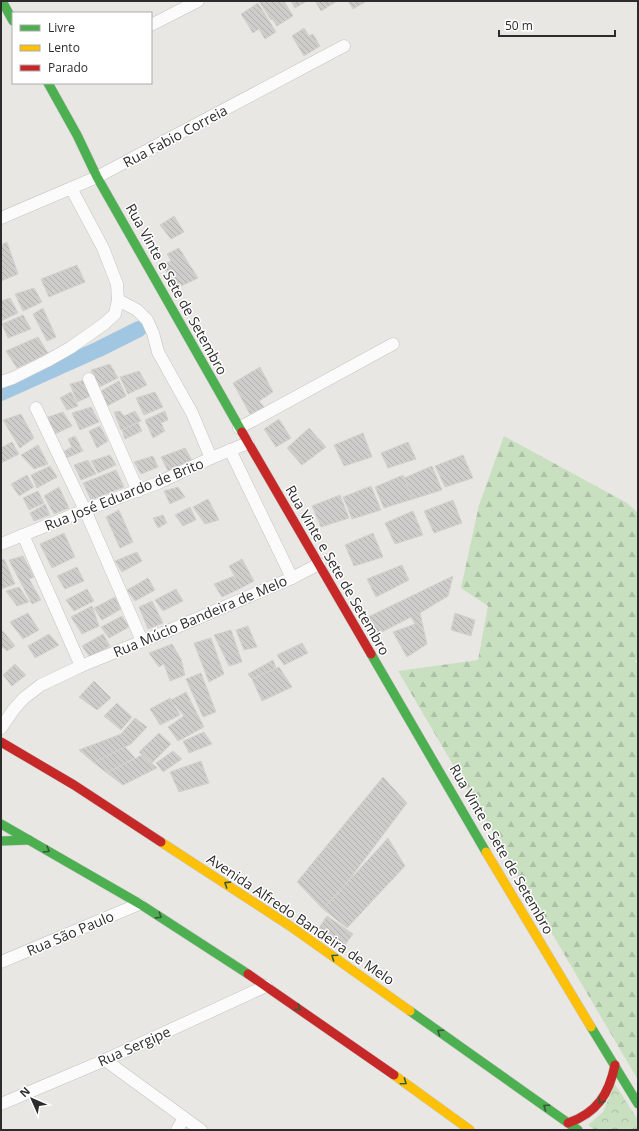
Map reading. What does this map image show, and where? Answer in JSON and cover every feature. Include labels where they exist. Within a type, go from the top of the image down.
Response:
[{"type":"main road","points":[[2,1],[12,19]]},
{"type":"main road","name":"Rua Vinte e Sete de Setembro","points":[[49,84],[77,135],[97,177],[239,428],[523,915],[638,1104]]},
{"type":"main road","name":"Avenida Alfredo Bandeira de Melo","points":[[1,742],[80,789],[290,926],[578,1130]]},
{"type":"main road","points":[[1,824],[139,904],[266,986],[329,1029],[470,1130]]},
{"type":"main road","points":[[1,840],[29,840]]},
{"type":"main road","points":[[568,1123],[585,1117],[597,1106],[612,1080],[615,1065]]},
{"type":"street","points":[[152,24],[198,1]]},
{"type":"street","name":"Rua Fabio Correia","points":[[1,218],[97,177],[344,46]]},
{"type":"street","points":[[1,382],[13,378],[70,348],[104,324],[115,314],[118,300],[117,284],[103,248],[71,188]]},
{"type":"street","points":[[118,300],[137,310],[147,320],[153,333],[158,352],[192,414],[211,458]]},
{"type":"street","points":[[239,428],[393,344]]},
{"type":"street","points":[[89,379],[138,491]]},
{"type":"street","points":[[36,408],[85,510],[142,641]]},
{"type":"street","name":"Rua José Eduardo de Brito","points":[[1,544],[85,510],[138,491],[248,443]]},
{"type":"street","points":[[230,450],[292,578]]},
{"type":"street","points":[[23,535],[81,666]]},
{"type":"street","name":"Rua Múcio Bandeira de Melo","points":[[1,728],[24,698],[42,684],[81,666],[292,578],[319,564]]},
{"type":"street","name":"Rua São Paulo","points":[[1,962],[139,904]]},
{"type":"street","name":"Rua Sergipe","points":[[1,1104],[105,1060],[266,986]]},
{"type":"street","points":[[105,1060],[201,1130]]},
{"type":"street","points":[[177,1130],[184,1118]]},
{"type":"green space","points":[[504,436],[627,503],[638,513],[638,660],[635,661],[638,664],[638,1080],[398,671],[478,660],[488,606],[461,588],[479,505]]},
{"type":"green space","points":[[615,1084],[638,1120],[638,1130],[595,1130],[588,1125],[603,1112]]},
{"type":"building","points":[[259,1],[267,1],[269,3],[272,1],[284,1],[293,16],[277,26],[272,19],[271,20]]},
{"type":"building","points":[[291,1],[307,1],[295,8]]},
{"type":"building","points":[[315,1],[337,1],[321,11]]},
{"type":"building","points":[[348,1],[367,1],[353,9]]},
{"type":"building","points":[[258,3],[276,32],[265,39],[259,29],[253,33],[241,14]]},
{"type":"building","points":[[304,28],[309,36],[313,34],[320,46],[304,56],[292,36]]},
{"type":"building","points":[[174,216],[184,232],[171,239],[160,225]]},
{"type":"building","points":[[7,242],[18,274],[1,281],[1,245]]},
{"type":"building","points":[[179,248],[198,278],[177,288],[162,265],[171,261],[167,254]]},
{"type":"building","points":[[77,265],[85,282],[49,297],[41,279]]},
{"type":"building","points":[[34,288],[42,302],[23,311],[15,294]]},
{"type":"building","points":[[10,298],[18,313],[1,321],[1,301]]},
{"type":"building","points":[[43,308],[56,337],[47,341],[33,314]]},
{"type":"building","points":[[23,315],[31,329],[8,338],[2,324]]},
{"type":"building","points":[[38,337],[48,353],[17,368],[6,351]]},
{"type":"building","points":[[110,364],[118,378],[99,387],[91,370]]},
{"type":"building","points":[[260,367],[273,392],[259,401],[265,408],[250,414],[233,383]]},
{"type":"building","points":[[139,371],[147,385],[128,394],[120,377]]},
{"type":"building","points":[[85,380],[93,395],[77,402],[70,384]]},
{"type":"building","points":[[119,381],[126,396],[107,406],[101,391]]},
{"type":"building","points":[[71,392],[78,406],[67,410],[60,398]]},
{"type":"building","points":[[155,392],[163,407],[144,415],[136,398]]},
{"type":"building","points":[[91,407],[99,422],[80,430],[72,413]]},
{"type":"building","points":[[120,411],[124,416],[135,411],[141,421],[121,430],[114,412]]},
{"type":"building","points":[[165,411],[168,420],[161,423],[165,431],[153,438],[145,420]]},
{"type":"building","points":[[63,412],[72,426],[53,435],[45,418]]},
{"type":"building","points":[[21,414],[34,438],[20,448],[3,420]]},
{"type":"building","points":[[279,419],[291,438],[276,447],[264,429]]},
{"type":"building","points":[[138,423],[142,431],[125,439],[122,430]]},
{"type":"building","points":[[100,426],[108,441],[97,448],[89,431]]},
{"type":"building","points":[[309,428],[326,447],[302,465],[287,448]]},
{"type":"building","points":[[363,433],[372,457],[344,466],[334,445]]},
{"type":"building","points":[[75,436],[83,451],[64,459],[61,453],[72,447],[68,439]]},
{"type":"building","points":[[12,442],[19,454],[1,463],[1,448]]},
{"type":"building","points":[[408,442],[416,459],[388,468],[381,453]]},
{"type":"building","points":[[38,445],[48,464],[34,469],[21,455]]},
{"type":"building","points":[[185,448],[192,460],[168,471],[161,457]]},
{"type":"building","points":[[110,455],[116,465],[98,473],[91,461]]},
{"type":"building","points":[[463,455],[473,478],[445,487],[435,466]]},
{"type":"building","points":[[153,456],[158,467],[141,474],[134,462]]},
{"type":"building","points":[[88,460],[96,474],[81,480],[74,465]]},
{"type":"building","points":[[50,466],[57,477],[37,488],[31,475]]},
{"type":"building","points":[[432,466],[442,490],[413,499],[404,478]]},
{"type":"building","points":[[116,470],[124,487],[91,500],[83,483]]},
{"type":"building","points":[[27,475],[34,487],[19,496],[11,484]]},
{"type":"building","points":[[403,475],[413,499],[384,508],[375,487]]},
{"type":"building","points":[[371,486],[381,510],[352,519],[343,497]]},
{"type":"building","points":[[59,487],[69,508],[54,514],[44,496]]},
{"type":"building","points":[[178,487],[185,497],[170,504],[164,491]]},
{"type":"building","points":[[38,491],[44,503],[29,510],[23,498]]},
{"type":"building","points":[[340,495],[349,518],[321,527],[312,506]]},
{"type":"building","points":[[208,499],[219,520],[205,524],[193,507]]},
{"type":"building","points":[[453,500],[462,523],[434,533],[424,511]]},
{"type":"building","points":[[45,504],[50,515],[34,521],[30,513]]},
{"type":"building","points":[[190,507],[196,520],[183,526],[175,515]]},
{"type":"building","points":[[119,510],[133,542],[120,548],[106,517]]},
{"type":"building","points":[[413,511],[423,535],[395,544],[385,523]]},
{"type":"building","points":[[163,515],[167,523],[158,528],[153,518]]},
{"type":"building","points":[[64,533],[75,557],[52,568],[40,544]]},
{"type":"building","points":[[373,533],[383,557],[354,566],[345,545]]},
{"type":"building","points":[[137,552],[142,561],[122,572],[115,561]]},
{"type":"building","points":[[23,556],[34,577],[29,579],[41,600],[32,604],[9,560]]},
{"type":"building","points":[[4,559],[15,584],[1,589],[1,560]]},
{"type":"building","points":[[242,559],[254,581],[241,588],[229,566]]},
{"type":"building","points":[[402,565],[409,580],[376,597],[367,579]]},
{"type":"building","points":[[77,567],[84,581],[65,589],[57,576]]},
{"type":"building","points":[[234,576],[241,588],[222,597],[214,584]]},
{"type":"building","points":[[453,576],[448,596],[420,613],[427,644],[407,657],[393,632],[415,624],[411,617],[378,634],[368,617]]},
{"type":"building","points":[[148,578],[155,590],[135,601],[127,590]]},
{"type":"building","points":[[19,587],[29,602],[17,606],[6,591]]},
{"type":"building","points":[[87,589],[94,601],[74,611],[66,600]]},
{"type":"building","points":[[176,589],[183,601],[163,611],[155,600]]},
{"type":"building","points":[[115,597],[121,609],[102,620],[94,608]]},
{"type":"building","points":[[152,601],[163,623],[148,629],[139,607]]},
{"type":"building","points":[[92,606],[99,626],[82,634],[71,617]]},
{"type":"building","points":[[28,613],[39,630],[23,639],[10,622]]},
{"type":"building","points":[[455,613],[475,620],[471,636],[451,630]]},
{"type":"building","points":[[122,616],[129,627],[109,638],[101,627]]},
{"type":"building","points":[[248,626],[257,647],[244,650],[236,630]]},
{"type":"building","points":[[231,630],[242,662],[229,666],[214,635]]},
{"type":"building","points":[[3,631],[15,646],[7,651],[1,646],[1,632]]},
{"type":"building","points":[[49,634],[59,645],[35,658],[28,646]]},
{"type":"building","points":[[103,634],[110,646],[90,657],[82,646]]},
{"type":"building","points":[[211,638],[224,674],[209,682],[194,643]]},
{"type":"building","points":[[302,643],[308,653],[284,665],[277,655]]},
{"type":"building","points":[[172,644],[181,659],[185,675],[170,681],[164,664],[159,667],[149,653]]},
{"type":"building","points":[[273,660],[276,668],[252,679],[248,674]]},
{"type":"building","points":[[15,664],[26,675],[12,686],[3,675]]},
{"type":"building","points":[[279,667],[292,687],[262,701],[252,679]]},
{"type":"building","points":[[201,673],[216,712],[203,717],[186,679]]},
{"type":"building","points":[[94,681],[111,698],[97,710],[79,697]]},
{"type":"building","points":[[186,692],[204,727],[178,741],[168,727],[184,716],[171,700]]},
{"type":"building","points":[[170,698],[180,715],[160,725],[150,709]]},
{"type":"building","points":[[117,703],[132,717],[121,730],[104,716]]},
{"type":"building","points":[[135,718],[147,727],[131,744],[121,734]]},
{"type":"building","points":[[204,732],[212,744],[189,753],[183,741]]},
{"type":"building","points":[[159,733],[171,744],[152,763],[139,752]]},
{"type":"building","points":[[121,734],[131,744],[94,763],[79,750]]},
{"type":"building","points":[[125,747],[135,758],[107,773],[94,763]]},
{"type":"building","points":[[173,751],[182,759],[163,772],[156,763]]},
{"type":"building","points":[[142,755],[157,768],[123,785],[107,773]]},
{"type":"building","points":[[201,761],[209,783],[179,792],[170,772]]},
{"type":"building","points":[[383,777],[407,803],[349,880],[323,909],[297,882]]},
{"type":"building","points":[[388,838],[405,866],[347,928],[323,909]]},
{"type":"building","points":[[327,916],[353,934],[345,945],[319,928]]},
{"type":"waterway","points":[[1,393],[99,349],[139,329]]},
{"type":"traffic: fast","points":[[2,1],[12,19]]},
{"type":"traffic: fast","points":[[49,84],[77,135],[97,177],[242,432]]},
{"type":"traffic: fast","points":[[371,654],[486,852]]},
{"type":"traffic: fast","points":[[1,824],[140,904],[248,974]]},
{"type":"traffic: fast","points":[[1,841],[29,840]]},
{"type":"traffic: fast","points":[[410,1011],[578,1130]]},
{"type":"traffic: fast","points":[[591,1027],[638,1104]]},
{"type":"traffic: slow","points":[[161,842],[290,926],[410,1011]]},
{"type":"traffic: slow","points":[[486,852],[591,1027]]},
{"type":"traffic: slow","points":[[394,1075],[470,1130]]},
{"type":"traffic: jam","points":[[242,432],[371,654]]},
{"type":"traffic: jam","points":[[1,742],[74,785],[161,842]]},
{"type":"traffic: jam","points":[[248,974],[394,1075]]},
{"type":"traffic: jam","points":[[568,1123],[587,1114],[600,1101],[609,1085],[615,1065]]}]
